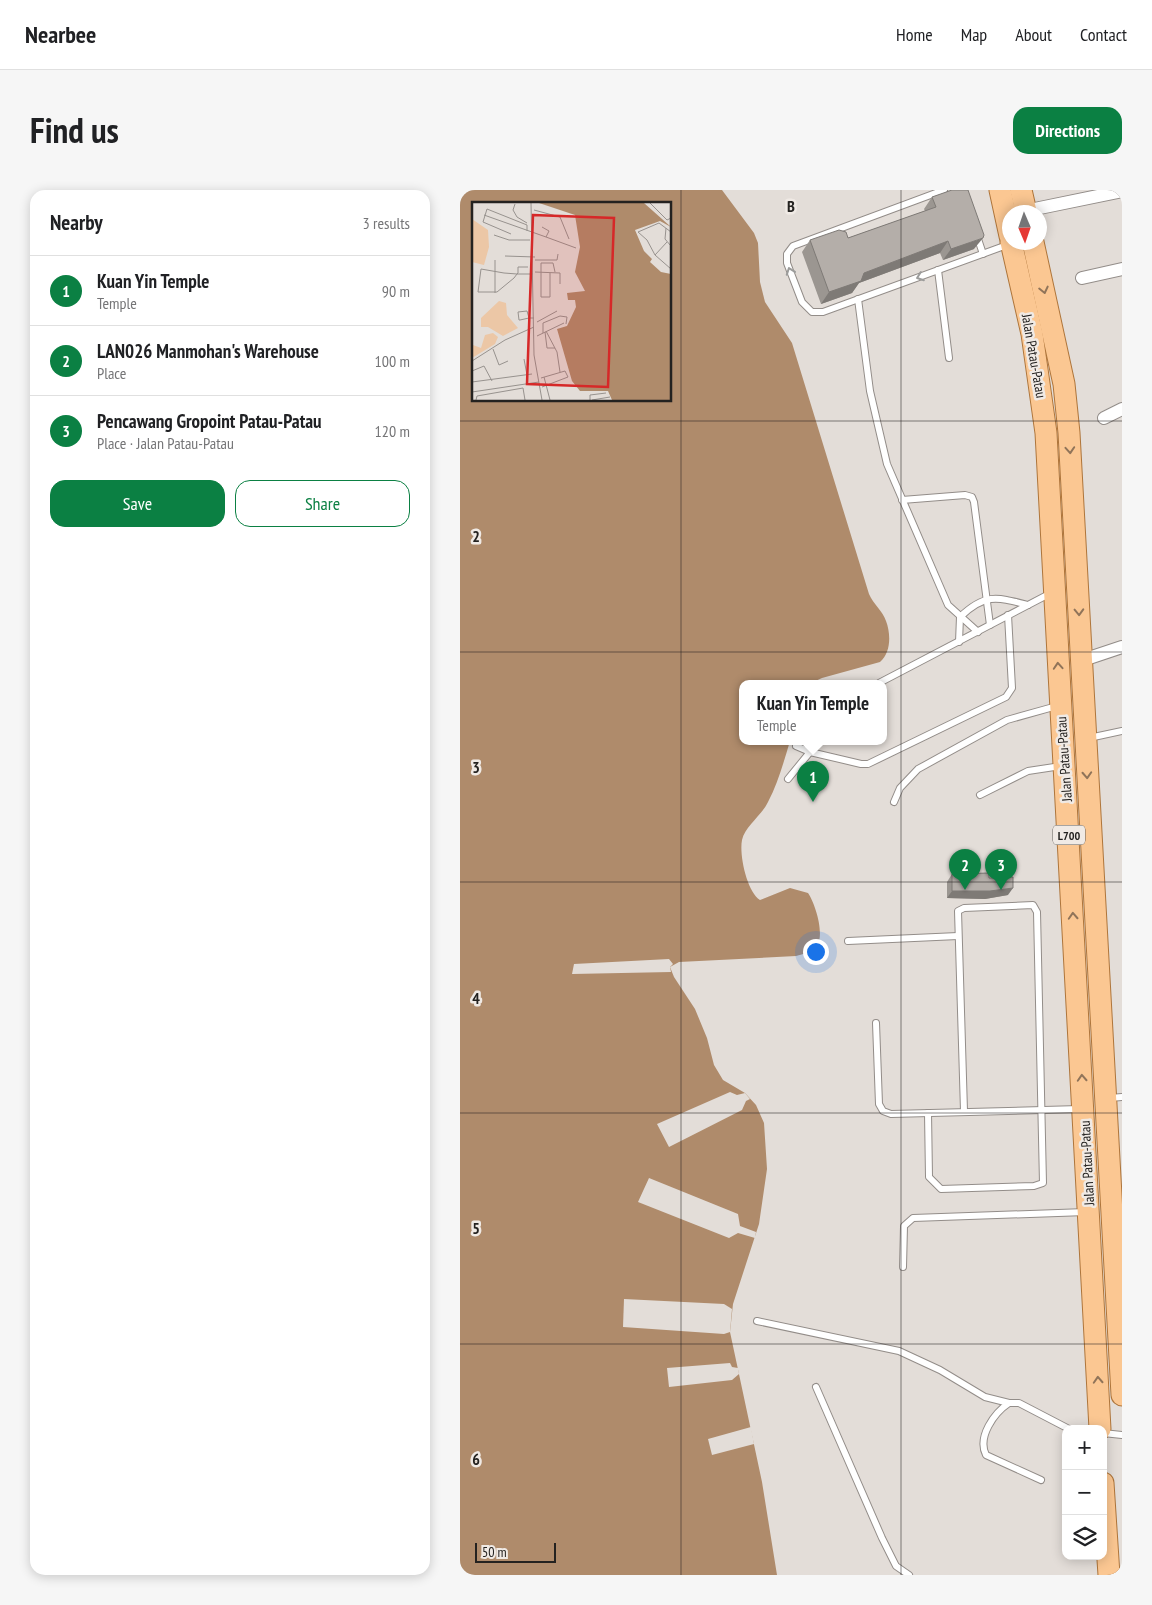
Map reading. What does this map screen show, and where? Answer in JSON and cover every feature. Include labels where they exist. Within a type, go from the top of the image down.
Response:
[{"type":"main road","name":"Jalan Patau-Patau","points":[[1000,190],[1003,205]]},
{"type":"main road","points":[[1021,190],[1024,205]]},
{"type":"main road","name":"Jalan Patau-Patau","points":[[1012,250],[1032,334],[1046,433],[1053,592],[1065,765],[1089,1212],[1106,1233],[1122,1382]]},
{"type":"main road","name":"Jalan Patau-Patau","points":[[1035,250],[1065,394],[1075,509],[1080,661],[1085,738],[1114,1097],[1106,1233],[1100,1425]]},
{"type":"main road","points":[[1105,1515],[1109,1575]]},
{"type":"street","points":[[1047,207],[1122,191]]},
{"type":"street","points":[[1082,278],[1122,269]]},
{"type":"street","points":[[1104,418],[1122,409]]},
{"type":"street","points":[[1080,661],[1122,647]]},
{"type":"lane","points":[[944,190],[797,243],[790,249],[787,263],[802,302],[808,310],[822,312],[983,254],[1002,245]]},
{"type":"lane","points":[[974,226],[983,254]]},
{"type":"lane","points":[[938,270],[949,358]]},
{"type":"lane","points":[[858,299],[870,391],[877,428],[887,464],[948,605],[978,632]]},
{"type":"lane","points":[[902,500],[966,495],[972,498],[990,625]]},
{"type":"lane","points":[[885,680],[1053,592]]},
{"type":"lane","points":[[958,642],[960,617],[967,610],[987,599],[998,597],[1028,605]]},
{"type":"lane","points":[[796,746],[810,752],[868,764],[1006,697],[1012,688],[1008,615]]},
{"type":"lane","points":[[894,802],[900,788],[918,769],[1007,720],[1060,704]]},
{"type":"lane","points":[[1085,738],[1122,731]]},
{"type":"lane","points":[[788,779],[814,745]]},
{"type":"lane","points":[[980,795],[1028,771],[1065,765]]},
{"type":"lane","points":[[928,1113],[930,1177],[940,1189],[1034,1186],[1043,1183],[1037,912],[1033,906],[964,908],[958,911],[964,1111]]},
{"type":"lane","points":[[848,941],[958,936]]},
{"type":"lane","points":[[876,1024],[879,1104],[883,1111],[891,1114],[1084,1109]]},
{"type":"lane","points":[[903,1267],[904,1226],[913,1218],[1089,1212]]},
{"type":"lane","points":[[757,1321],[899,1351],[940,1370],[985,1397],[1009,1403],[1019,1402],[1062,1425]]},
{"type":"lane","points":[[816,1387],[882,1538],[896,1566],[909,1575]]},
{"type":"lane","points":[[1009,1403],[993,1418],[983,1449],[986,1456],[1041,1480]]},
{"type":"lane","points":[[1107,1433],[1122,1435]]},
{"type":"shaded area","points":[[460,190],[722,190],[754,233],[758,243],[760,282],[765,302],[792,343],[869,594],[885,617],[888,626],[888,648],[880,662],[818,680],[739,680],[739,745],[789,745],[778,780],[768,802],[750,825],[742,840],[741,847],[745,873],[751,889],[760,900],[790,888],[808,893],[816,911],[820,927],[817,946],[810,951],[796,956],[679,962],[670,967],[674,977],[695,1009],[707,1038],[714,1065],[723,1080],[745,1093],[756,1105],[764,1123],[767,1169],[759,1224],[733,1304],[730,1332],[762,1482],[777,1575],[460,1575]]},
{"type":"pier","points":[[669,959],[673,964],[670,967],[671,972],[572,974],[574,964]]},
{"type":"pier","points":[[730,1092],[737,1095],[745,1093],[750,1099],[746,1101],[742,1110],[669,1147],[657,1124]]},
{"type":"pier","points":[[649,1178],[738,1214],[740,1226],[756,1232],[755,1238],[738,1233],[729,1238],[638,1202]]},
{"type":"pier","points":[[624,1299],[724,1304],[732,1309],[730,1332],[724,1334],[623,1327]]},
{"type":"pier","points":[[730,1363],[732,1367],[738,1368],[739,1374],[732,1380],[669,1387],[667,1368]]},
{"type":"pier","points":[[751,1427],[754,1444],[712,1455],[708,1439]]},
{"type":"building","points":[[952,190],[968,190],[984,235],[983,238],[951,249],[948,241],[864,273],[861,281],[829,292],[810,240],[839,230],[846,232],[848,238],[936,207],[932,197]]},
{"type":"building","points":[[989,873],[989,878],[1013,877],[1013,888],[990,891],[952,891],[952,874]]},
{"type":"place","name":"Kuan Yin Temple","points":[[813,802]]},
{"type":"place","name":"LAN026 Manmohan's Warehouse","points":[[965,890]]},
{"type":"place","name":"Pencawang Gropoint Patau-Patau","points":[[1001,890]]}]
